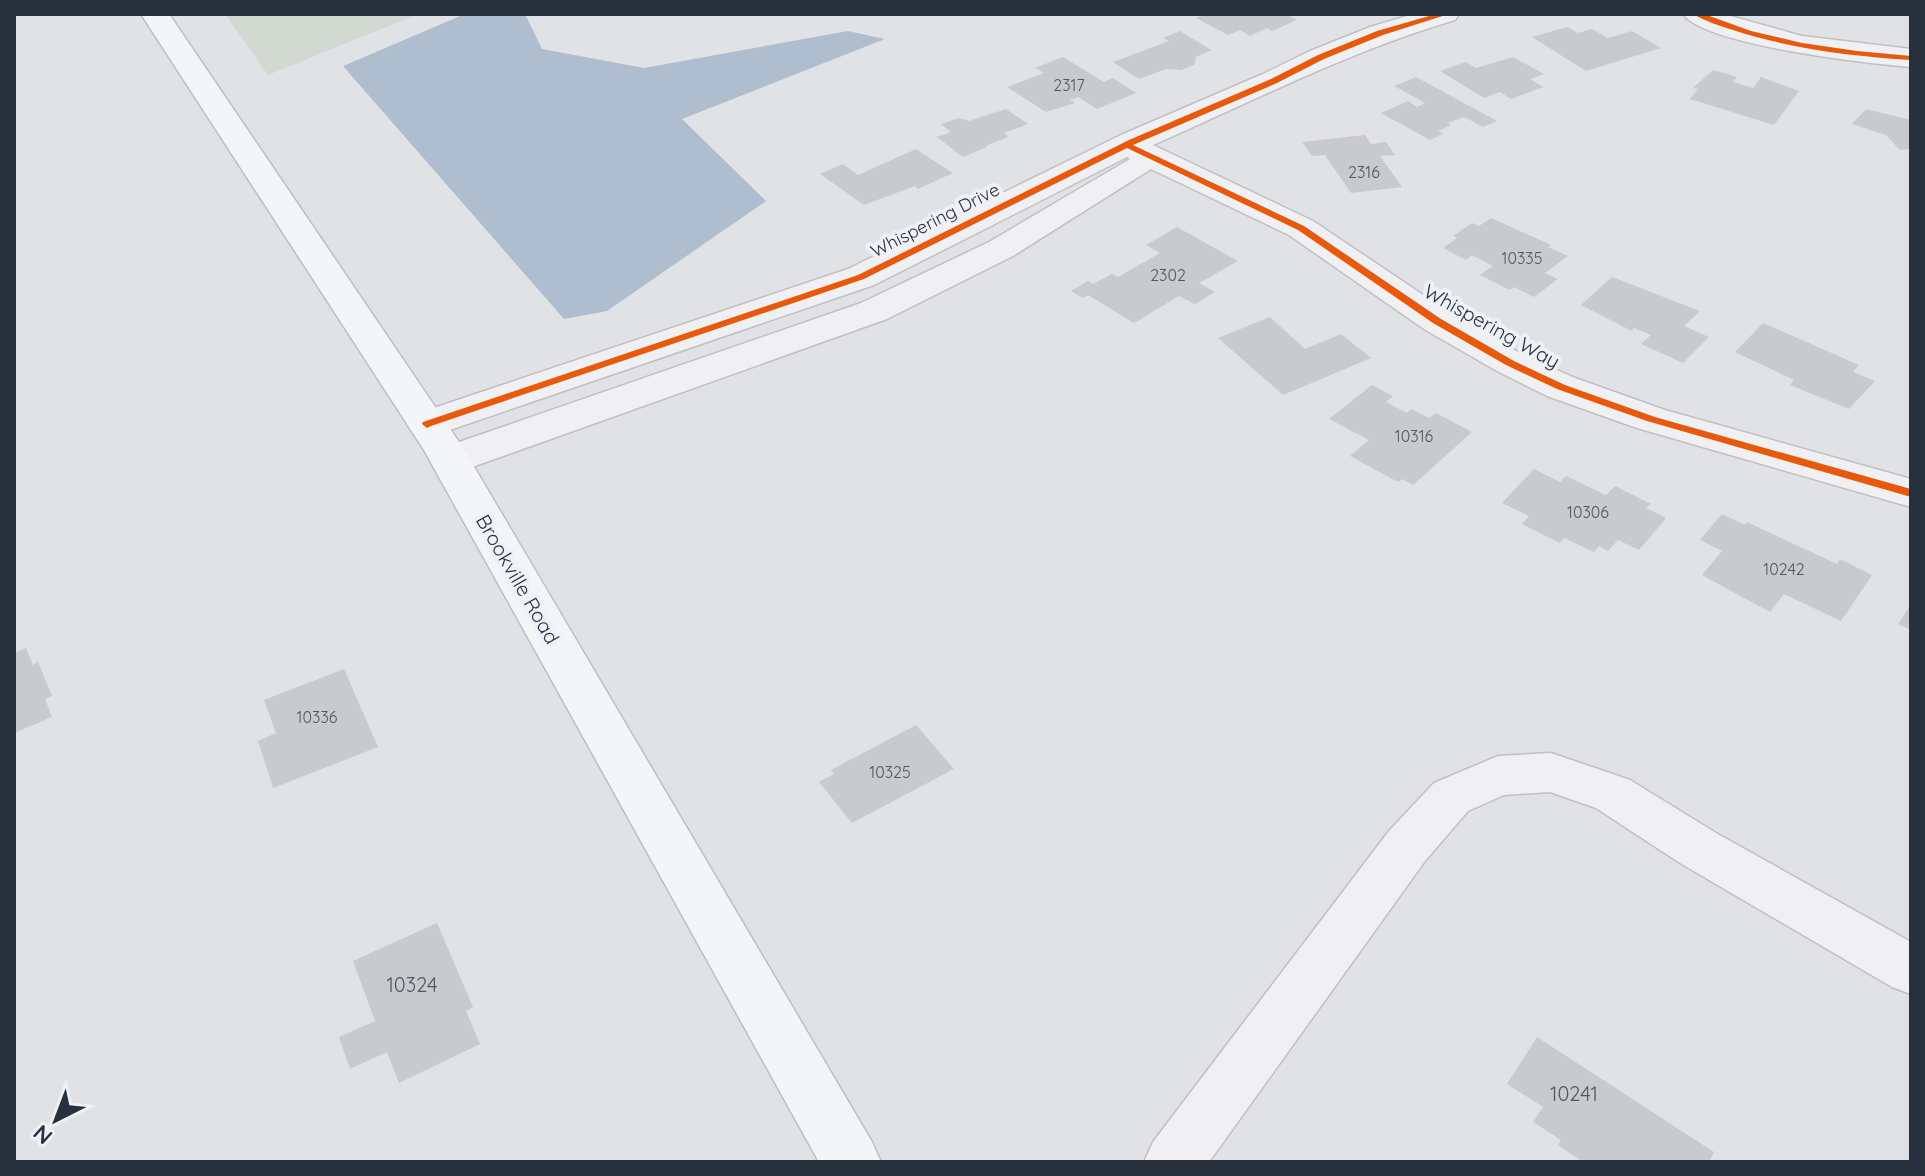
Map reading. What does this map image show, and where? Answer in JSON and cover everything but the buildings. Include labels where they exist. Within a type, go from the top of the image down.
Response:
[{"type":"main road","name":"Brookville Road","points":[[155,14],[439,442],[851,1162]]},
{"type":"street","name":"Whispering Drive","points":[[439,442],[861,277],[980,218],[1140,151],[1321,57],[1380,33],[1445,14]]},
{"type":"street","points":[[1697,14],[1784,40],[1861,54],[1911,58]]},
{"type":"street","name":"Whispering Drive","points":[[439,442],[874,311],[1018,239],[1140,151]]},
{"type":"street","name":"Whispering Way","points":[[1140,151],[1301,228],[1437,321],[1561,387],[1651,419],[1911,493]]},
{"type":"street","points":[[980,218],[1018,239]]},
{"type":"street","points":[[1174,1162],[1407,846],[1451,797],[1498,776],[1551,772],[1613,794],[1698,848],[1911,970]]},
{"type":"shaded area","points":[[225,14],[418,14],[268,75]]},
{"type":"water","points":[[465,14],[525,14],[542,49],[644,68],[848,31],[885,39],[682,119],[766,201],[607,311],[564,319],[343,66]]},
{"type":"cycle path","points":[[427,424],[861,277],[1132,142],[1274,81],[1321,57],[1380,33],[1445,14]]},
{"type":"cycle path","points":[[1697,14],[1748,32],[1802,45],[1911,58]]},
{"type":"cycle path","points":[[1127,145],[1301,228],[1437,321],[1510,363],[1561,387],[1651,419],[1911,493]]}]
